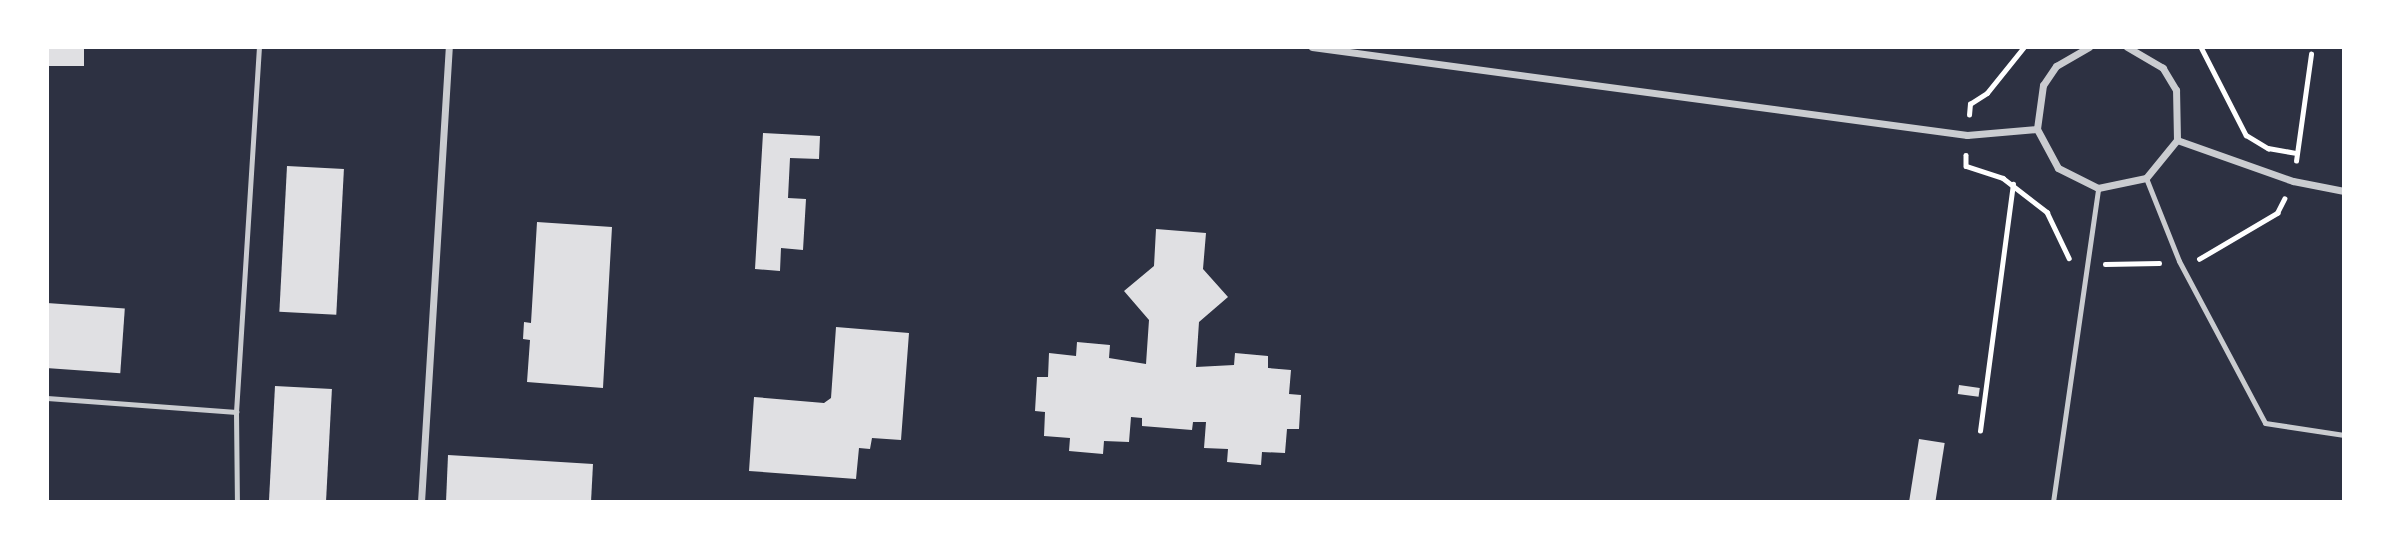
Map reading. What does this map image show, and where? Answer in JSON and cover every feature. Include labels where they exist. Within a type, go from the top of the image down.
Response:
[{"type":"street","points":[[421,502],[449,47]]},
{"type":"street","points":[[1312,47],[1967,135],[2037,129]]},
{"type":"street","points":[[2089,47],[2056,66],[2043,85],[2037,129],[2058,168],[2098,188],[2146,178],[2177,140],[2176,90],[2163,68],[2127,47]]},
{"type":"street","points":[[2177,140],[2293,181],[2344,191]]},
{"type":"lane","points":[[237,502],[236,412],[259,47]]},
{"type":"lane","points":[[2146,178],[2179,261],[2265,424],[2344,435]]},
{"type":"lane","points":[[2053,502],[2098,188]]},
{"type":"lane","points":[[47,398],[236,412]]},
{"type":"path","points":[[2201,47],[2246,135],[2267,148],[2297,153],[2311,54]]},
{"type":"path","points":[[1980,431],[2013,184]]},
{"type":"building","points":[[47,47],[84,47],[84,66],[47,66]]},
{"type":"building","points":[[763,133],[820,136],[819,159],[790,158],[788,198],[806,199],[803,250],[781,248],[780,271],[755,269]]},
{"type":"building","points":[[287,166],[344,169],[336,315],[279,312]]},
{"type":"building","points":[[537,222],[612,227],[603,388],[527,382],[530,340],[523,339],[524,322],[531,323]]},
{"type":"building","points":[[1156,229],[1206,233],[1203,269],[1228,297],[1199,322],[1196,367],[1234,365],[1235,353],[1268,356],[1268,368],[1291,370],[1289,394],[1301,395],[1299,429],[1287,429],[1285,453],[1262,452],[1261,465],[1227,462],[1228,449],[1204,448],[1206,422],[1193,422],[1192,430],[1142,426],[1142,418],[1131,417],[1129,442],[1104,441],[1103,454],[1069,451],[1070,438],[1044,436],[1045,412],[1035,411],[1037,377],[1048,377],[1049,353],[1076,356],[1077,342],[1110,345],[1109,358],[1146,364],[1149,320],[1124,291],[1154,266]]},
{"type":"building","points":[[47,303],[125,308],[120,373],[47,368]]},
{"type":"building","points":[[836,327],[909,333],[901,440],[872,438],[870,449],[859,448],[856,479],[749,471],[754,397],[824,403],[831,398]]},
{"type":"building","points":[[1959,385],[1980,388],[1979,397],[1958,394]]},
{"type":"building","points":[[275,386],[332,389],[326,502],[269,502]]},
{"type":"building","points":[[1919,439],[1945,443],[1935,502],[1909,502]]},
{"type":"building","points":[[448,455],[593,464],[591,502],[446,502]]}]
